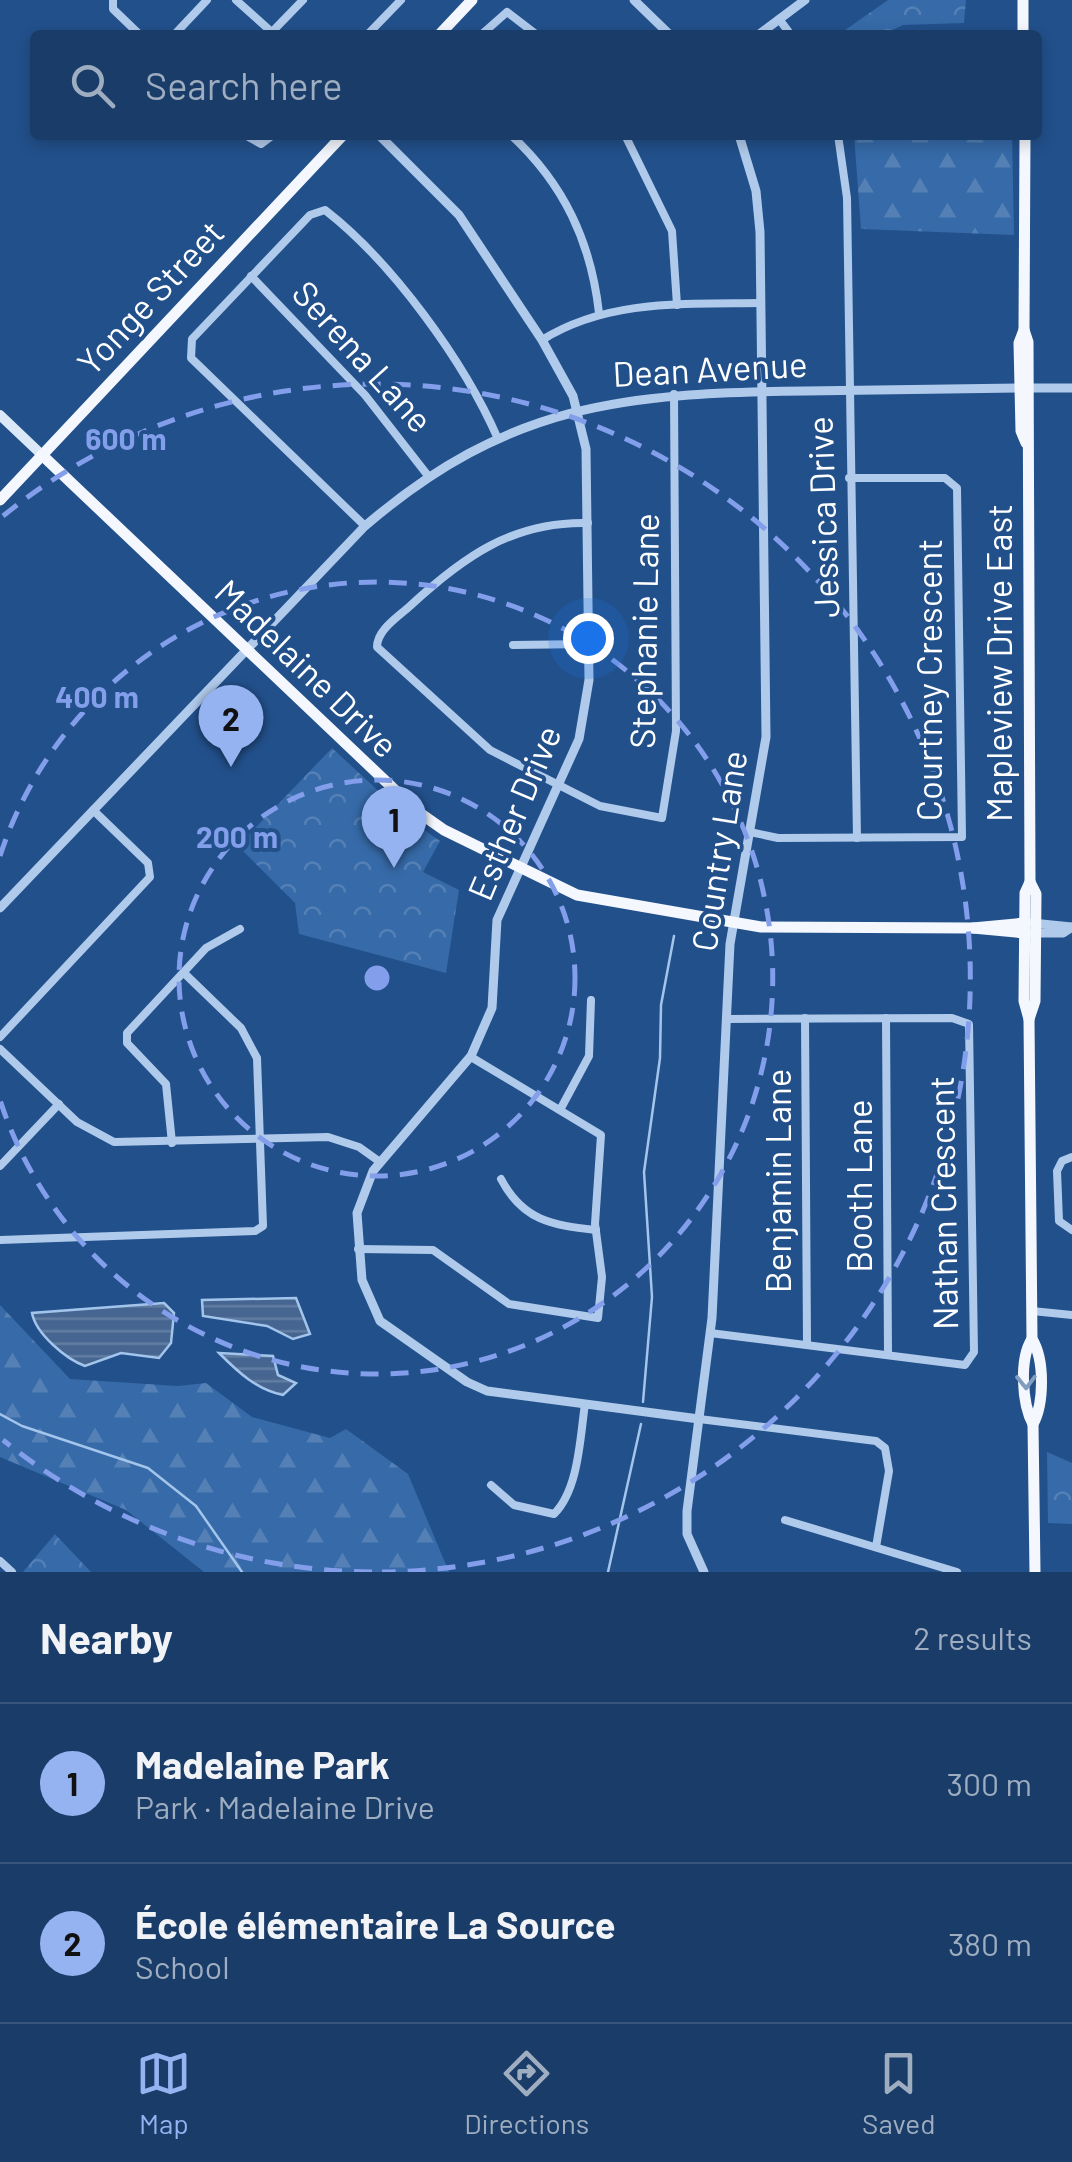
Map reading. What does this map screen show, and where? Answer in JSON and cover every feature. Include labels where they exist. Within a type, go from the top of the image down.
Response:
[{"type":"main road","points":[[444,30],[472,0]]},
{"type":"main road","points":[[1023,0],[1024,30]]},
{"type":"main road","name":"Yonge Street","points":[[0,500],[339,140]]},
{"type":"main road","name":"Mapleview Drive East","points":[[1025,140],[1030,882],[1036,894],[1030,928],[1036,1000],[1029,1018],[1032,1340],[1025,1350],[1025,1366],[1026,1412],[1033,1424],[1034,1572]]},
{"type":"main road","points":[[0,415],[42,455]]},
{"type":"main road","name":"Madelaine Drive","points":[[42,455],[417,811],[572,894],[761,927],[1030,928]]},
{"type":"street","points":[[113,0],[113,9],[135,30]]},
{"type":"street","points":[[179,30],[207,0]]},
{"type":"street","points":[[236,0],[268,30]]},
{"type":"street","points":[[276,30],[303,0]]},
{"type":"street","points":[[372,30],[401,0]]},
{"type":"street","points":[[634,0],[665,30]]},
{"type":"street","points":[[765,30],[805,0]]},
{"type":"street","points":[[487,30],[507,12],[530,30]]},
{"type":"street","points":[[779,20],[787,30]]},
{"type":"street","name":"Esther Drive","points":[[384,140],[459,215],[542,340],[578,410],[586,449],[589,644],[584,719],[559,785],[497,920],[492,1008],[470,1056],[380,1162],[359,1203],[362,1280],[380,1321],[468,1382],[488,1391],[876,1441],[886,1448],[890,1471],[876,1547]]},
{"type":"street","points":[[517,140],[542,163],[588,250],[599,313]]},
{"type":"street","points":[[626,140],[672,231],[676,304]]},
{"type":"street","name":"Country Lane","points":[[704,1572],[688,1534],[710,1332],[726,1019],[734,922],[766,732],[759,211],[740,140]]},
{"type":"street","name":"Jessica Drive","points":[[839,140],[847,198],[856,838]]},
{"type":"street","points":[[365,526],[190,355],[192,338],[310,214],[325,210],[399,280],[487,413],[498,439]]},
{"type":"street","name":"Serena Lane","points":[[251,276],[366,395],[429,477]]},
{"type":"street","points":[[542,340],[577,318],[599,313],[676,304],[761,303]]},
{"type":"street","name":"Dean Avenue","points":[[0,908],[365,526],[429,477],[498,439],[578,410],[674,394],[1072,388]]},
{"type":"street","name":"Stephanie Lane","points":[[559,785],[604,808],[662,818],[676,731],[674,394]]},
{"type":"street","name":"Courtney Crescent","points":[[750,832],[778,838],[962,837],[955,484],[945,478],[849,478]]},
{"type":"street","points":[[559,785],[480,744],[380,653],[376,640],[444,574],[482,547],[533,528],[588,523]]},
{"type":"street","points":[[513,645],[589,644]]},
{"type":"street","points":[[0,1037],[150,876],[148,863],[93,810]]},
{"type":"street","name":"Madelaine Drive","points":[[1030,928],[1063,933],[1072,928]]},
{"type":"street","points":[[172,1142],[166,1084],[126,1038],[206,948],[240,929]]},
{"type":"street","points":[[0,1240],[259,1229],[266,1214],[260,1074],[251,1044],[234,1021],[184,973]]},
{"type":"street","points":[[560,1110],[589,1056],[590,1000]]},
{"type":"street","name":"Benjamin Lane","points":[[806,1018],[807,1344]]},
{"type":"street","name":"Booth Lane","points":[[886,1018],[888,1354]]},
{"type":"street","name":"Nathan Crescent","points":[[710,1332],[965,1364],[974,1352],[969,1024],[952,1018],[726,1019]]},
{"type":"street","points":[[0,1049],[59,1104],[105,1138],[133,1144],[336,1139],[359,1147],[380,1162]]},
{"type":"street","points":[[358,1248],[433,1250],[509,1304],[598,1318],[602,1275],[596,1230],[601,1134],[470,1056]]},
{"type":"street","points":[[0,1166],[59,1104]]},
{"type":"street","points":[[1072,1157],[1062,1161],[1056,1170],[1058,1221],[1072,1230]]},
{"type":"street","points":[[502,1179],[516,1202],[536,1220],[596,1230]]},
{"type":"street","points":[[1032,1311],[1072,1315]]},
{"type":"street","points":[[491,1485],[514,1505],[554,1514],[562,1506],[575,1464],[585,1404]]},
{"type":"street","points":[[785,1520],[956,1572]]},
{"type":"street","points":[[0,1562],[12,1572]]},
{"type":"green space","points":[[888,0],[966,0],[964,23],[845,30]]},
{"type":"green space","points":[[854,140],[1012,140],[1014,235],[861,229]]},
{"type":"green space","points":[[332,748],[410,820],[440,841],[423,872],[459,890],[446,973],[299,934],[295,903],[238,846]]},
{"type":"green space","points":[[0,1305],[70,1379],[178,1386],[206,1383],[252,1417],[330,1438],[346,1429],[408,1474],[449,1572],[204,1572],[126,1510],[0,1457]]},
{"type":"green space","points":[[1047,1452],[1072,1463],[1072,1524],[1048,1523]]},
{"type":"green space","points":[[55,1534],[91,1572],[23,1572]]},
{"type":"shaded area","points":[[296,1298],[310,1334],[293,1339],[267,1326],[203,1316],[202,1300]]},
{"type":"shaded area","points":[[164,1303],[174,1313],[171,1343],[159,1358],[121,1353],[85,1366],[53,1345],[32,1313]]},
{"type":"shaded area","points":[[219,1353],[273,1356],[278,1375],[296,1383],[283,1395],[274,1393],[248,1379]]},
{"type":"waterway","points":[[643,1402],[652,1297],[644,1172],[660,1058],[661,1005],[674,936]]},
{"type":"waterway","points":[[0,1414],[22,1426],[148,1468],[196,1506],[242,1572]]},
{"type":"waterway","points":[[608,1572],[641,1424]]},
{"type":"place","name":"École élémentaire La Source","points":[[231,767]]},
{"type":"place","name":"Madelaine Park","points":[[394,868]]}]
